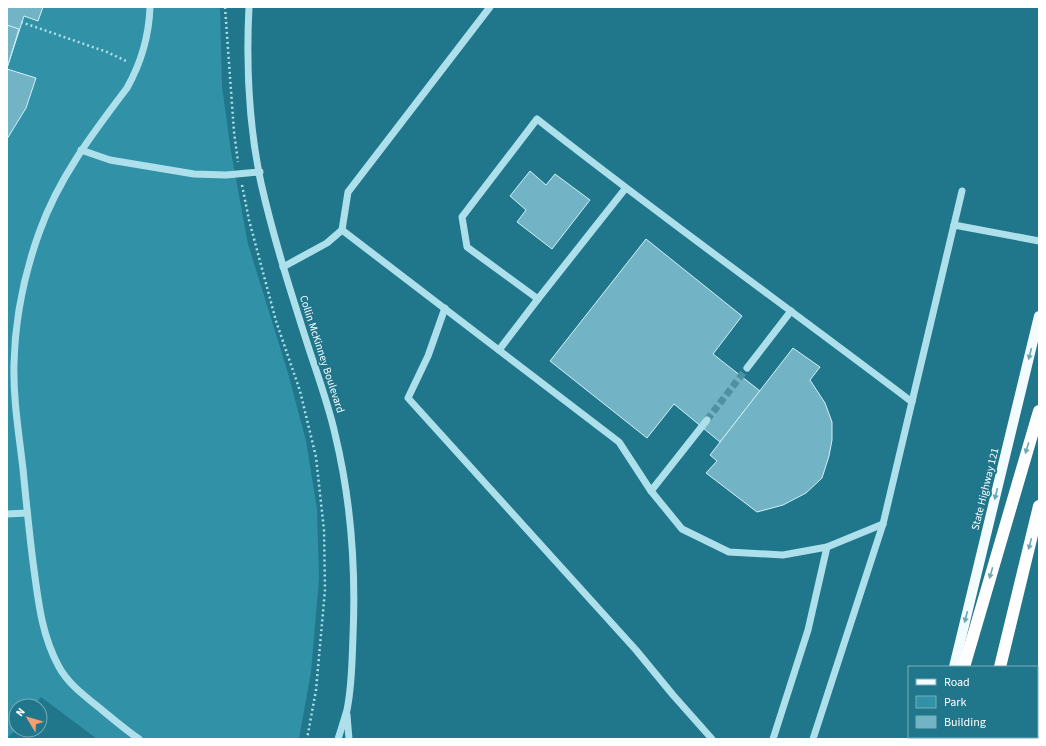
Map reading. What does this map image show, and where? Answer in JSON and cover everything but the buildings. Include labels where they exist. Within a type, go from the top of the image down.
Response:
[{"type":"highway","points":[[964,666],[1039,411]]},
{"type":"highway","points":[[1000,666],[1039,506]]},
{"type":"main road","name":"State Highway 121","points":[[954,666],[1039,316]]},
{"type":"street","points":[[139,739],[78,691],[68,681],[53,655],[41,620],[27,513],[14,386],[14,363],[19,312],[30,264],[47,210],[60,184],[81,150],[127,88],[138,67],[146,42],[150,20],[150,7]]},
{"type":"street","name":"Collin McKinney Boulevard","points":[[249,7],[248,49],[250,87],[260,172],[284,267],[335,433],[344,477],[354,571],[354,605],[352,678],[346,710],[338,739]]},
{"type":"street","points":[[284,267],[326,243],[342,230],[348,192],[490,7]]},
{"type":"street","points":[[538,299],[467,247],[462,217],[537,119],[625,188],[912,402]]},
{"type":"street","points":[[81,150],[110,160],[194,174],[211,175],[260,172]]},
{"type":"street","points":[[499,350],[625,188]]},
{"type":"street","points":[[813,739],[883,524],[962,191]]},
{"type":"street","points":[[954,225],[1039,241]]},
{"type":"street","points":[[342,230],[619,442],[651,491],[682,529],[729,552],[783,555],[827,547],[883,524]]},
{"type":"street","points":[[445,308],[428,356],[408,398],[636,650],[712,739]]},
{"type":"street","points":[[747,368],[791,311]]},
{"type":"street","points":[[651,491],[707,420]]},
{"type":"street","points":[[7,514],[27,513]]},
{"type":"street","points":[[773,739],[808,630],[827,547]]},
{"type":"street","name":"Collin McKinney Boulevard","points":[[346,710],[349,739]]},
{"type":"path","points":[[225,7],[234,132],[249,220],[274,314],[300,391],[316,457],[324,530],[325,590],[316,690],[307,739]]},
{"type":"path","points":[[21,22],[107,52],[138,67]]},
{"type":"green space","points":[[7,7],[220,7],[222,86],[231,152],[248,244],[288,373],[306,441],[317,509],[319,579],[311,672],[299,739],[97,739],[48,702],[48,698],[41,697],[8,698],[7,739]]},
{"type":"tunnel","points":[[707,420],[747,368]]}]
